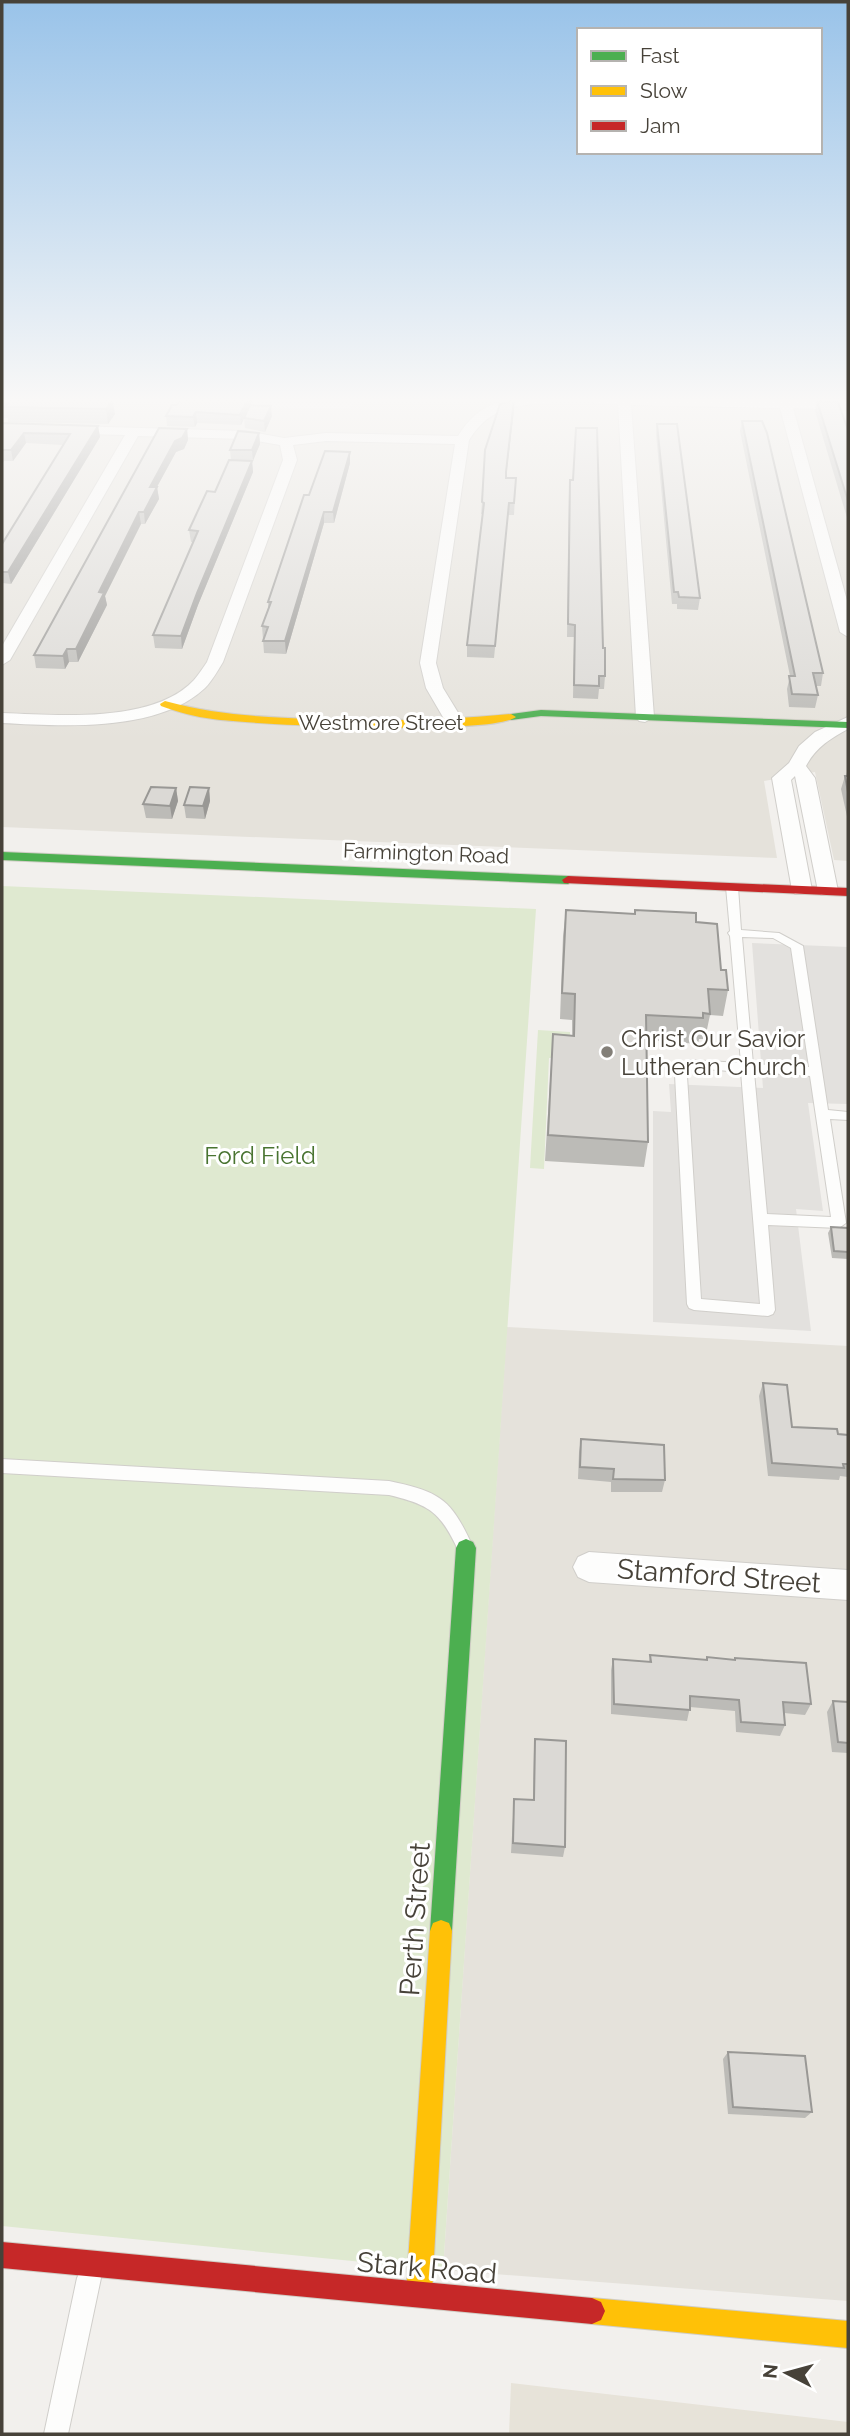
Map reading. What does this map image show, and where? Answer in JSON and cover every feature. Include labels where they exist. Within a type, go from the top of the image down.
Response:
[{"type":"street","points":[[2,660],[87,514]]},
{"type":"street","points":[[2,718],[90,720],[131,714],[165,704],[194,688],[211,671],[270,514]]},
{"type":"street","points":[[451,514],[428,663],[436,696],[456,724]]},
{"type":"street","points":[[632,514],[645,718]]},
{"type":"street","points":[[815,514],[848,632]]},
{"type":"street","name":"Westmore Street","points":[[165,704],[203,716],[242,720],[403,726],[456,724],[541,713],[847,724]]},
{"type":"street","points":[[802,890],[781,778],[796,766],[804,750],[821,736],[847,724]]},
{"type":"street","points":[[796,766],[806,778],[838,891]]},
{"type":"street","name":"Farmington Road","points":[[2,856],[838,891]]},
{"type":"street","name":"Perth Street","points":[[419,2293],[466,1548]]},
{"type":"street","name":"Stamford Street","points":[[589,1567],[848,1585]]},
{"type":"street","name":"Stark Road","points":[[2,2255],[848,2335]]},
{"type":"lane","points":[[732,887],[734,933],[746,1067],[760,1219],[768,1310],[694,1304],[681,1075],[690,1065],[746,1067],[816,1072]]},
{"type":"lane","points":[[734,933],[775,935],[797,946],[838,1223],[760,1219]]},
{"type":"lane","points":[[822,1115],[848,1116]]},
{"type":"lane","points":[[2,1466],[390,1488],[425,1496],[452,1517],[466,1548]]},
{"type":"lane","points":[[56,2434],[92,2263]]},
{"type":"shaded area","points":[[2,514],[848,514],[848,861],[834,860],[815,772],[764,781],[777,858],[2,827]]},
{"type":"shaded area","points":[[752,943],[848,947],[848,1104],[808,1103],[823,1211],[796,1209],[811,1331],[653,1322],[653,1111],[671,1112],[669,1084],[763,1088]]},
{"type":"shaded area","points":[[507,1327],[848,1346],[848,2301],[443,2270]]},
{"type":"shaded area","points":[[511,2383],[848,2422],[848,2434],[509,2434]]},
{"type":"green space","name":"Ford Field","points":[[2,886],[536,909],[443,2270],[2,2226]]},
{"type":"green space","points":[[538,1030],[570,1032],[570,1058],[549,1058],[544,1169],[530,1168]]},
{"type":"building","points":[[21,514],[44,514],[8,572],[2,572],[2,544]]},
{"type":"building","points":[[112,514],[138,514],[99,592],[104,593],[76,649],[67,649],[63,656],[34,655]]},
{"type":"building","points":[[197,514],[230,514],[181,636],[153,635],[198,531],[189,530]]},
{"type":"building","points":[[298,514],[323,514],[285,641],[263,641],[268,627],[262,626],[271,602],[268,602]]},
{"type":"building","points":[[483,514],[508,514],[495,646],[467,645]]},
{"type":"building","points":[[570,514],[599,514],[605,676],[599,676],[599,686],[574,685],[575,625],[568,624]]},
{"type":"building","points":[[666,514],[689,514],[700,598],[679,597],[678,592],[674,592]]},
{"type":"building","points":[[761,514],[786,514],[823,673],[813,673],[818,695],[792,694],[789,676],[795,676]]},
{"type":"building","points":[[151,787],[176,788],[170,806],[143,804]]},
{"type":"building","points":[[190,787],[209,788],[203,806],[184,805]]},
{"type":"building","name":"Christ Our Savior Lutheran Church","points":[[566,910],[635,914],[635,910],[696,913],[696,922],[717,924],[721,970],[726,970],[728,990],[708,989],[710,1014],[703,1013],[703,1018],[646,1015],[648,1142],[548,1135],[553,1034],[574,1036],[575,994],[562,993]]},
{"type":"building","points":[[831,1227],[848,1228],[848,1252],[834,1251]]},
{"type":"building","points":[[763,1383],[787,1385],[792,1427],[837,1429],[838,1434],[848,1435],[848,1464],[843,1464],[844,1468],[772,1463]]},
{"type":"building","points":[[581,1439],[664,1445],[665,1480],[613,1479],[614,1469],[580,1467]]},
{"type":"building","points":[[650,1655],[806,1663],[811,1704],[783,1702],[785,1725],[741,1722],[739,1700],[690,1696],[690,1710],[614,1704],[613,1659],[651,1662]]},
{"type":"building","points":[[833,1701],[848,1702],[848,1743],[838,1742]]},
{"type":"building","points":[[535,1739],[566,1741],[565,1847],[513,1843],[514,1799],[534,1800]]},
{"type":"building","points":[[728,2052],[805,2056],[812,2112],[733,2107]]},
{"type":"traffic: fast","points":[[511,717],[541,713],[848,725]]},
{"type":"traffic: fast","points":[[2,856],[568,880]]},
{"type":"traffic: fast","points":[[441,1931],[466,1548]]},
{"type":"traffic: slow","points":[[165,704],[228,718],[320,722],[428,723],[511,717]]},
{"type":"traffic: slow","points":[[419,2293],[441,1931]]},
{"type":"traffic: slow","points":[[592,2311],[848,2335]]},
{"type":"traffic: jam","points":[[568,880],[848,892]]},
{"type":"traffic: jam","points":[[2,2255],[592,2311]]},
{"type":"place","name":"Christ Our Savior Lutheran Church","points":[[607,1052]]}]
